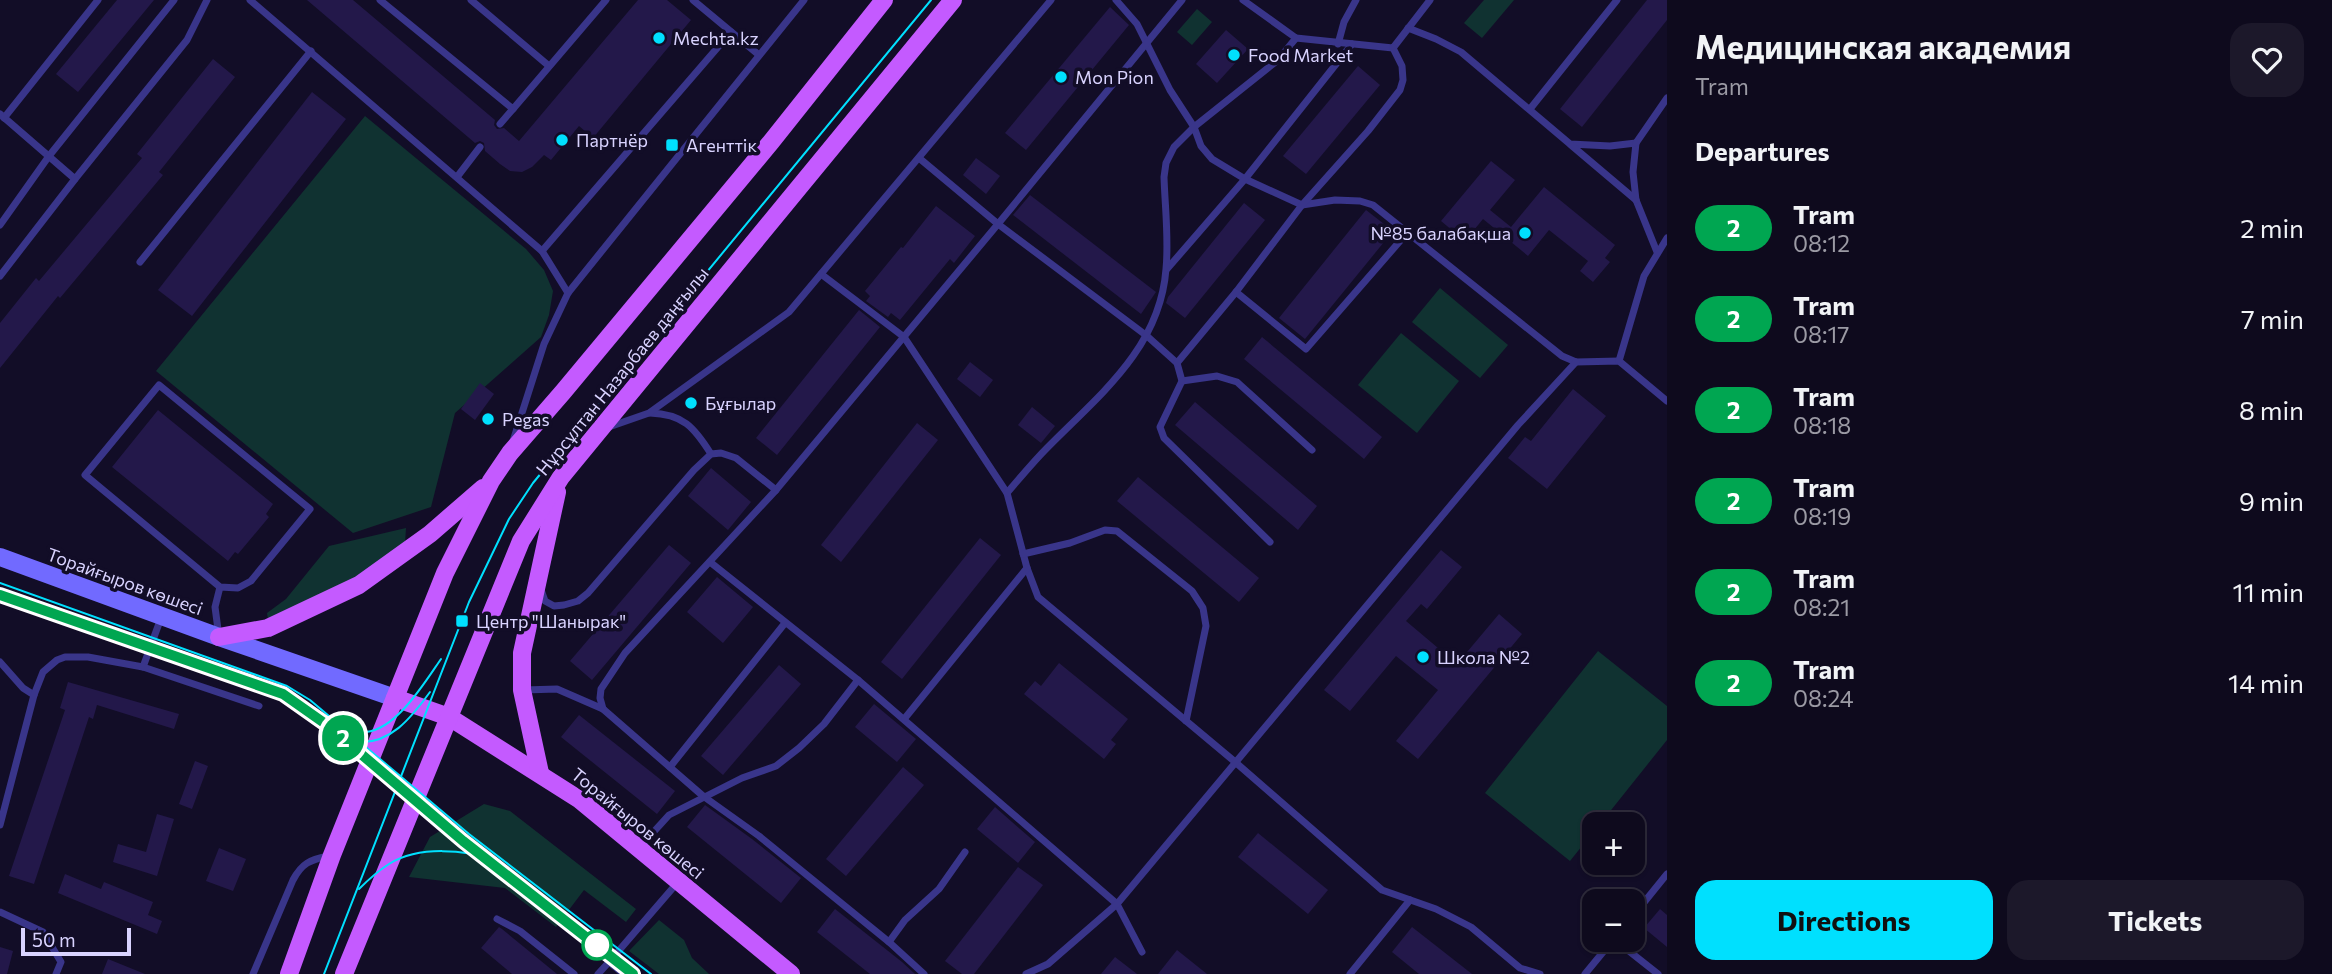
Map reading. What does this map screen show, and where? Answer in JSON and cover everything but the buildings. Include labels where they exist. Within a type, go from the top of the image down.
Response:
[{"type":"main road","name":"Нұрсұлтан Назарбаев даңғылы","points":[[289,974],[332,855],[444,573],[491,481],[510,453],[753,163],[884,0]]},
{"type":"main road","name":"Нұрсұлтан Назарбаев даңғылы","points":[[344,974],[521,541],[561,477],[953,0]]},
{"type":"main road","points":[[540,773],[522,690],[522,653],[561,477]]},
{"type":"main road","points":[[219,637],[268,628],[359,585],[430,534],[491,481]]},
{"type":"main road","name":"Торайғыров көшесі","points":[[0,557],[449,717],[580,800],[791,974]]},
{"type":"lane","points":[[75,179],[2,116],[98,0]]},
{"type":"lane","points":[[0,225],[48,156],[174,0]]},
{"type":"lane","points":[[0,276],[187,40],[207,0]]},
{"type":"lane","points":[[250,0],[542,251],[568,293]]},
{"type":"lane","points":[[380,0],[513,109]]},
{"type":"lane","points":[[471,0],[549,66]]},
{"type":"lane","points":[[500,124],[606,0]]},
{"type":"lane","points":[[693,0],[759,55]]},
{"type":"lane","points":[[510,453],[544,344],[568,293],[804,0]]},
{"type":"lane","points":[[596,432],[649,412],[789,312],[1051,0]]},
{"type":"lane","points":[[1116,0],[1137,24],[1170,90],[1194,127],[1201,146],[1212,159],[1245,179],[1302,205],[1335,200],[1360,201],[1373,205],[1562,356],[1576,362],[1619,361],[1667,401]]},
{"type":"lane","points":[[603,709],[601,690],[625,653],[776,490],[1182,0]]},
{"type":"lane","points":[[1243,0],[1296,38],[1393,48]]},
{"type":"lane","points":[[1338,44],[1344,22],[1356,0]]},
{"type":"lane","points":[[1393,48],[1430,0]]},
{"type":"lane","points":[[1530,108],[1617,0]]},
{"type":"lane","points":[[1408,28],[1461,52],[1636,200]]},
{"type":"lane","points":[[542,251],[731,32]]},
{"type":"lane","points":[[1007,492],[1123,372],[1147,336],[1161,298],[1166,269],[1166,163],[1174,147],[1194,127],[1278,60],[1296,38]]},
{"type":"lane","points":[[1166,269],[1245,179],[1352,44]]},
{"type":"lane","points":[[1177,363],[1236,292],[1302,205],[1368,131],[1399,90],[1402,66],[1393,48]]},
{"type":"lane","points":[[140,262],[311,51]]},
{"type":"lane","points":[[1657,252],[1636,200],[1633,172],[1636,143],[1667,97]]},
{"type":"lane","points":[[1570,144],[1610,146],[1636,143]]},
{"type":"lane","points":[[457,177],[480,147]]},
{"type":"lane","points":[[919,158],[998,224],[1147,336],[1177,363],[1182,381],[1160,427],[1164,438],[1270,542]]},
{"type":"lane","points":[[1236,292],[1306,349],[1407,233]]},
{"type":"lane","points":[[1619,361],[1644,276],[1667,238]]},
{"type":"lane","points":[[821,274],[904,337],[1007,492],[1027,568],[1038,597],[1234,761],[1382,890],[1436,909],[1471,928],[1520,968],[1539,974]]},
{"type":"lane","points":[[1026,974],[1048,964],[1117,904],[1518,425],[1576,362]]},
{"type":"lane","points":[[1182,381],[1217,376],[1237,382],[1312,450]]},
{"type":"lane","points":[[159,385],[310,509],[251,581],[239,588],[220,587],[85,475],[159,385]]},
{"type":"lane","points":[[649,412],[669,413],[678,417],[700,436],[712,454]]},
{"type":"lane","points":[[537,576],[545,601],[554,606],[578,601],[639,536],[694,470],[712,454],[721,453],[736,458],[776,490]]},
{"type":"lane","points":[[1023,554],[1070,543],[1105,530],[1116,531],[1192,591],[1203,608],[1206,626],[1186,721]]},
{"type":"lane","points":[[710,562],[905,718],[1117,904],[1142,952]]},
{"type":"lane","points":[[905,718],[1027,568]]},
{"type":"lane","points":[[219,637],[215,607],[220,587]]},
{"type":"lane","points":[[143,667],[161,616]]},
{"type":"lane","points":[[670,766],[785,623]]},
{"type":"lane","points":[[0,825],[34,695],[43,672],[57,660],[65,657],[88,657],[143,667],[259,706]]},
{"type":"lane","points":[[0,663],[23,688],[34,695]]},
{"type":"lane","points":[[639,848],[669,815],[742,778],[776,766],[824,723],[858,680]]},
{"type":"lane","points":[[522,690],[556,689],[603,709],[703,796],[759,836],[924,974]]},
{"type":"lane","points":[[889,942],[905,920],[939,889],[965,852]]},
{"type":"lane","points":[[253,974],[301,866],[332,855]]},
{"type":"lane","points":[[1645,901],[1667,874]]},
{"type":"lane","points":[[598,974],[678,881]]},
{"type":"lane","points":[[1350,974],[1410,900]]},
{"type":"lane","points":[[0,912],[43,932],[61,962],[57,974]]},
{"type":"lane","points":[[497,919],[520,931],[573,974]]},
{"type":"lane","points":[[1585,974],[1604,952]]},
{"type":"lane","points":[[1630,952],[1658,974]]},
{"type":"lane","points":[[610,962],[624,974]]},
{"type":"green space","points":[[1484,0],[1514,0],[1482,38],[1464,23]]},
{"type":"green space","points":[[1197,9],[1212,22],[1192,45],[1177,32]]},
{"type":"green space","points":[[365,116],[526,249],[544,270],[553,291],[549,315],[541,337],[455,413],[431,507],[353,533],[156,371]]},
{"type":"green space","points":[[1440,288],[1508,345],[1480,378],[1412,322]]},
{"type":"green space","points":[[1401,333],[1459,381],[1417,433],[1358,385]]},
{"type":"green space","points":[[406,528],[405,543],[354,579],[268,620],[267,613],[286,599],[329,546]]},
{"type":"green space","points":[[1598,651],[1667,706],[1667,740],[1610,812],[1582,812],[1582,846],[1570,861],[1485,793]]},
{"type":"green space","points":[[484,804],[510,811],[636,909],[626,922],[584,890],[556,927],[505,888],[409,877],[430,837]]},
{"type":"green space","points":[[659,920],[684,940],[692,958],[709,974],[659,974],[629,951]]},
{"type":"tram line","points":[[324,974],[469,602],[509,519],[533,483],[931,0]]},
{"type":"tram line","points":[[0,583],[287,686],[310,700],[469,834],[651,974]]},
{"type":"tram line","points":[[0,595],[36,607]]},
{"type":"tram line","name":"2","points":[[0,595],[250,681],[283,694],[305,707],[463,841],[633,974]]},
{"type":"tram line","points":[[345,727],[366,732],[389,723],[409,703],[441,659]]},
{"type":"tram line","points":[[356,742],[379,739],[399,728],[430,692]]},
{"type":"tram line","points":[[359,889],[389,864],[414,854],[457,852],[497,860]]},
{"type":"tram line","points":[[579,931],[633,974]]},
{"type":"place","name":"Mechta.kz","points":[[659,38]]},
{"type":"place","name":"Food Market","points":[[1234,55]]},
{"type":"place","name":"Mon Pion","points":[[1061,77]]},
{"type":"place","name":"Партнёр","points":[[562,140]]},
{"type":"place","name":"Агенттік","points":[[672,145]]},
{"type":"place","name":"№85 балабақша","points":[[1525,233]]},
{"type":"place","name":"Бұғылар","points":[[691,403]]},
{"type":"place","name":"Pegas","points":[[488,419]]},
{"type":"place","name":"Центр \"Шанырак\"","points":[[462,621]]},
{"type":"place","name":"Школа №2","points":[[1423,657]]}]
